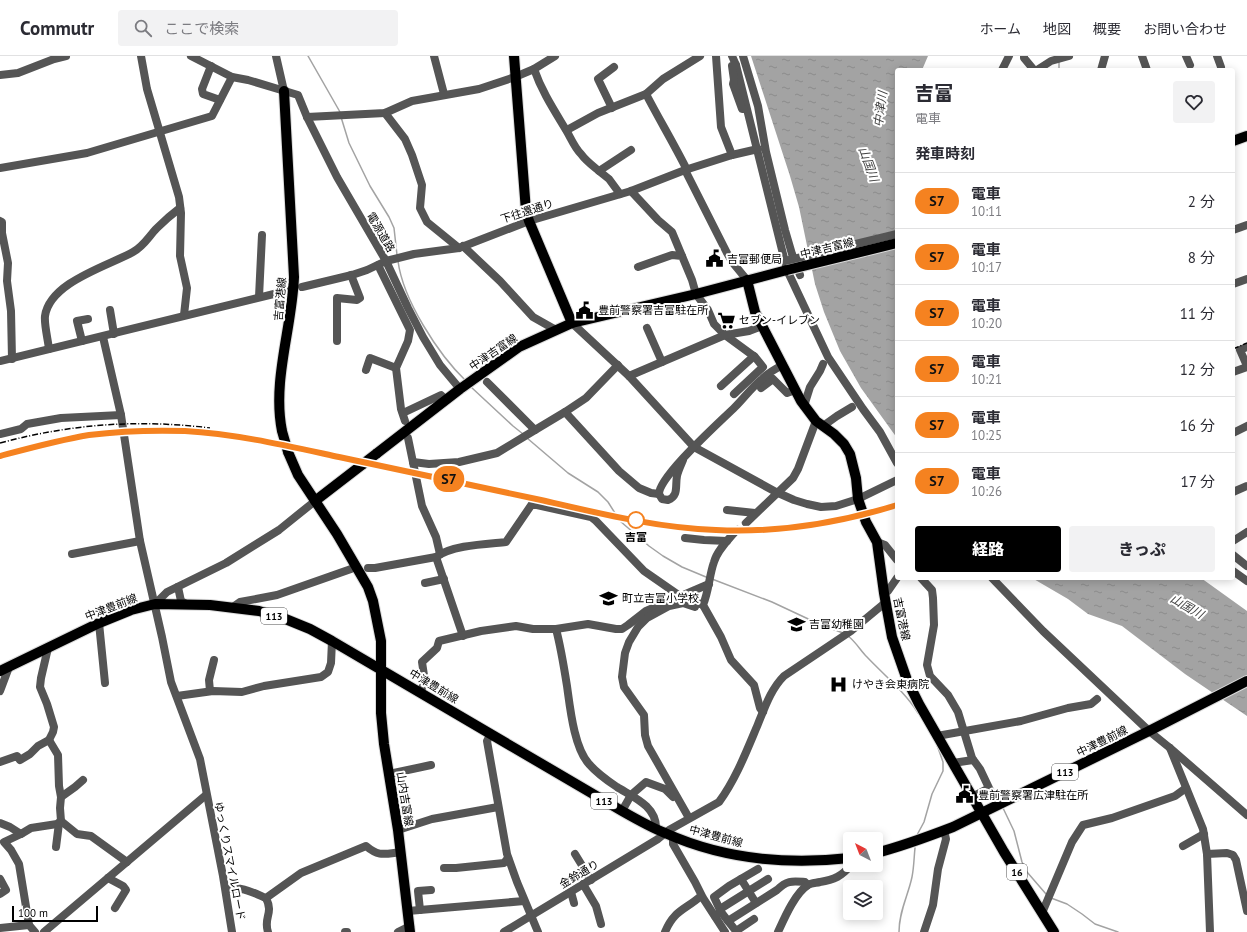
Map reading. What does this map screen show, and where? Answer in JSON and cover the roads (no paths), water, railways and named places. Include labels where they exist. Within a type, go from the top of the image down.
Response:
[{"type":"main road","points":[[514,56],[526,211],[572,323]]},
{"type":"main road","name":"吉富港線","points":[[284,91],[294,277],[293,300],[281,374],[279,417],[288,452],[298,475],[315,501]]},
{"type":"main road","points":[[1235,140],[1247,136]]},
{"type":"main road","name":"中津吉富線","points":[[315,501],[460,388],[519,347],[556,330],[572,323],[696,294],[746,280],[786,265],[895,243]]},
{"type":"main road","name":"吉富港線","points":[[746,280],[755,312],[804,406],[820,424],[834,434],[844,444],[850,454],[856,478],[858,499],[866,522],[877,542],[892,637],[907,680],[919,704],[981,812]]},
{"type":"main road","points":[[315,501],[337,534],[368,587],[378,618],[381,641],[382,670]]},
{"type":"main road","name":"中津豊前線","points":[[4,669],[99,623],[131,610],[155,604],[233,607],[259,611],[284,618],[310,629],[332,641],[490,735],[622,811],[665,833],[726,853],[751,858],[799,862],[843,859]]},
{"type":"main road","name":"山内吉富線","points":[[382,670],[381,713],[384,744],[398,830],[410,929]]},
{"type":"main road","name":"中津豊前線","points":[[883,851],[924,839],[944,830],[1149,731],[1247,681]]},
{"type":"main road","name":"16","points":[[981,812],[1054,932]]},
{"type":"street","points":[[0,75],[18,73],[66,56]]},
{"type":"street","points":[[141,56],[147,89],[180,208],[180,256],[187,288],[184,315]]},
{"type":"street","points":[[191,56],[232,77],[248,80],[284,91],[276,56]]},
{"type":"street","points":[[434,56],[444,94]]},
{"type":"street","points":[[307,117],[386,113],[412,100],[479,89],[515,77],[534,69],[555,56]]},
{"type":"street","points":[[567,130],[598,113],[646,94],[663,79],[700,56]]},
{"type":"street","points":[[716,56],[721,127],[732,155]]},
{"type":"street","points":[[1003,68],[1010,56]]},
{"type":"street","points":[[1024,56],[1024,58],[1038,68]]},
{"type":"street","points":[[1040,68],[1051,61],[1069,56]]},
{"type":"street","points":[[1102,68],[1105,56]]},
{"type":"street","points":[[1142,56],[1146,68]]},
{"type":"street","points":[[1186,56],[1190,65]]},
{"type":"street","points":[[1217,56],[1221,68]]},
{"type":"street","points":[[800,275],[786,236],[761,152],[748,111],[734,59],[743,57],[752,89],[761,152],[786,265],[828,357],[880,432],[895,459]]},
{"type":"street","points":[[211,66],[202,89],[203,94],[220,100]]},
{"type":"street","points":[[612,108],[598,79],[614,67]]},
{"type":"street","points":[[534,69],[540,86],[557,117],[567,130],[576,148],[582,156],[609,180],[620,194]]},
{"type":"street","points":[[0,168],[87,152],[212,116],[232,77]]},
{"type":"street","name":"電源道路","points":[[284,91],[298,95],[307,117],[382,263],[440,365],[460,388]]},
{"type":"street","points":[[646,94],[674,144],[727,253],[746,280]]},
{"type":"street","points":[[386,113],[405,139],[412,155],[422,185],[420,208],[427,222],[461,247],[500,282],[533,317],[556,330]]},
{"type":"street","points":[[599,171],[631,150]]},
{"type":"street","name":"下往還通り","points":[[302,287],[351,275],[382,263],[414,254],[461,247],[529,221],[630,191],[732,155],[761,152]]},
{"type":"street","points":[[630,191],[672,232],[692,280],[696,294],[708,310],[714,324],[725,335],[754,356],[763,367],[734,394]]},
{"type":"street","points":[[49,349],[45,316],[49,303],[80,277],[134,251],[144,244],[157,228],[180,208]]},
{"type":"street","points":[[0,221],[2,222],[2,233],[8,264],[7,281],[11,311],[12,359]]},
{"type":"street","points":[[1235,229],[1247,225]]},
{"type":"street","points":[[259,297],[262,235]]},
{"type":"street","points":[[786,265],[895,235]]},
{"type":"street","points":[[638,267],[672,255],[682,256]]},
{"type":"street","points":[[382,263],[410,330],[408,341],[396,368],[404,417],[441,395],[446,400]]},
{"type":"street","points":[[337,341],[337,298],[357,300],[360,298],[351,275]]},
{"type":"street","points":[[1235,283],[1247,279]]},
{"type":"street","points":[[0,361],[290,290]]},
{"type":"street","points":[[110,310],[114,334]]},
{"type":"street","points":[[82,342],[77,321],[88,318]]},
{"type":"street","points":[[572,323],[629,376],[694,447],[776,492],[794,500],[821,507],[836,506],[858,499],[895,481]]},
{"type":"street","points":[[629,376],[725,335],[749,331],[762,326]]},
{"type":"street","points":[[647,328],[662,362]]},
{"type":"street","name":"ゆっくりスマイルロード","points":[[103,337],[121,415],[140,541],[171,682],[200,760],[226,889],[232,932]]},
{"type":"street","points":[[1235,371],[1247,366],[1240,350],[1247,347]]},
{"type":"street","points":[[721,386],[754,356]]},
{"type":"street","points":[[366,370],[370,358],[396,368]]},
{"type":"street","points":[[804,406],[810,387],[823,364]]},
{"type":"street","points":[[412,462],[429,464],[459,462],[497,452],[586,398],[618,365]]},
{"type":"street","points":[[659,494],[662,485],[682,460],[736,406],[753,386],[771,372],[783,366]]},
{"type":"street","points":[[761,388],[773,379],[787,393],[795,390]]},
{"type":"street","points":[[487,382],[535,430]]},
{"type":"street","points":[[746,523],[776,492],[793,478],[820,424],[852,407]]},
{"type":"street","points":[[565,412],[619,471],[639,488],[651,493],[659,494],[660,497],[665,500],[674,497],[677,476],[682,460]]},
{"type":"street","points":[[0,434],[21,429],[27,424],[61,418],[121,415]]},
{"type":"street","points":[[1235,432],[1247,426]]},
{"type":"street","points":[[408,438],[422,506],[436,537],[438,555],[444,579],[463,636]]},
{"type":"street","points":[[1235,491],[1247,486]]},
{"type":"street","points":[[155,604],[167,592],[211,571],[245,552],[279,530],[315,501]]},
{"type":"street","points":[[368,568],[376,568],[438,555],[463,547],[506,542],[532,504],[590,517],[596,521],[644,571],[680,596],[703,605],[721,637],[731,660],[754,685],[760,708],[763,712]]},
{"type":"street","points":[[727,510],[755,513]]},
{"type":"street","points":[[1235,540],[1247,532]]},
{"type":"street","points":[[689,818],[648,746],[645,735],[644,715],[624,687],[622,668],[629,642],[638,627],[647,618],[669,606],[678,603],[683,603],[694,607],[700,607],[703,605],[707,596],[714,562],[727,541],[734,533]]},
{"type":"street","points":[[685,538],[727,541]]},
{"type":"street","points":[[72,554],[140,541]]},
{"type":"street","points":[[877,542],[885,545],[895,558]]},
{"type":"street","points":[[1235,557],[1247,566]]},
{"type":"street","points":[[233,607],[240,602],[277,595],[351,569]]},
{"type":"street","points":[[1235,572],[1247,581]]},
{"type":"street","points":[[425,583],[444,579]]},
{"type":"street","name":"金鈴通り","points":[[504,932],[658,839],[689,818],[719,802],[743,758],[773,689],[784,676],[851,630],[885,598],[888,591],[896,580]]},
{"type":"street","points":[[923,580],[932,590],[933,598],[934,625],[927,665],[930,676],[948,695],[958,712],[973,760],[980,769],[989,788],[972,797]]},
{"type":"street","points":[[994,580],[1043,632],[1149,731],[1247,815]]},
{"type":"street","points":[[420,692],[425,682],[422,662],[437,648],[439,641],[463,636],[481,630],[516,626],[556,629],[588,624],[622,629],[646,611],[709,584]]},
{"type":"street","points":[[178,587],[181,601],[186,604]]},
{"type":"street","points":[[99,623],[105,683]]},
{"type":"street","points":[[556,629],[561,648],[574,730],[588,764],[617,787],[643,803],[649,809],[656,823],[673,844],[695,882],[701,896],[728,921],[736,931],[754,919]]},
{"type":"street","points":[[176,696],[210,691],[242,692],[264,686],[321,677],[328,672],[332,641]]},
{"type":"street","points":[[0,762],[17,756],[20,760],[30,754],[38,746],[49,740],[53,732],[54,727],[40,687],[48,648]]},
{"type":"street","points":[[210,691],[209,680],[214,660]]},
{"type":"street","points":[[0,691],[4,669]]},
{"type":"street","points":[[937,736],[1021,721],[1068,708],[1091,704],[1097,699]]},
{"type":"street","points":[[490,735],[487,740],[508,858],[524,901],[538,932]]},
{"type":"street","points":[[49,740],[58,756],[61,797],[60,822],[56,847]]},
{"type":"street","points":[[1170,748],[1199,817],[1204,834],[1207,854],[1210,932]]},
{"type":"street","points":[[953,763],[973,760]]},
{"type":"street","points":[[389,774],[431,765]]},
{"type":"street","points":[[61,797],[76,787],[83,780]]},
{"type":"street","points":[[622,811],[631,795],[646,782],[665,789],[673,797],[676,795]]},
{"type":"street","points":[[1042,913],[1072,842],[1083,825],[1112,818],[1175,796],[1186,788]]},
{"type":"street","points":[[44,932],[206,795]]},
{"type":"street","points":[[398,830],[432,819],[498,807]]},
{"type":"street","points":[[35,932],[29,925],[19,864],[11,850],[2,842],[31,828],[60,822],[77,834],[91,836],[127,862]]},
{"type":"street","points":[[0,823],[21,834]]},
{"type":"street","points":[[924,932],[933,905],[938,869],[946,838],[944,830]]},
{"type":"street","points":[[1183,846],[1204,834]]},
{"type":"street","points":[[266,898],[301,873],[366,846],[374,853],[381,854],[400,852]]},
{"type":"street","points":[[1207,854],[1227,853],[1233,855],[1236,860],[1247,911]]},
{"type":"street","points":[[575,854],[591,880]]},
{"type":"street","points":[[444,868],[504,863],[508,858]]},
{"type":"street","points":[[725,932],[714,897],[758,869]]},
{"type":"street","points":[[778,932],[799,894],[808,885],[832,881],[840,877],[845,872]]},
{"type":"street","points":[[108,878],[123,886],[126,890],[115,908]]},
{"type":"street","points":[[741,879],[756,903]]},
{"type":"street","points":[[718,912],[768,879]]},
{"type":"street","points":[[0,880],[6,890],[0,894]]},
{"type":"street","points":[[728,921],[777,890],[783,884],[790,881],[805,882],[808,885]]},
{"type":"street","points":[[583,884],[596,906],[601,924]]},
{"type":"street","points":[[226,889],[243,888],[266,898],[270,905],[265,925],[268,932]]},
{"type":"street","points":[[420,910],[418,891],[431,890]]},
{"type":"street","points":[[571,892],[574,903]]},
{"type":"street","points":[[665,932],[669,923],[678,911],[695,902],[701,896]]},
{"type":"street","points":[[408,911],[524,901]]},
{"type":"street","points":[[0,928],[29,925]]},
{"type":"street","points":[[398,932],[410,929]]},
{"type":"water","points":[[751,56],[928,56],[923,68],[895,68],[895,435],[861,388],[840,351],[824,312],[815,284],[799,207]]},
{"type":"water","name":"山国川","points":[[1035,580],[1204,580],[1247,611],[1247,716],[1185,674],[1122,626],[1088,614],[1068,599]]},
{"type":"waterway","points":[[308,56],[340,112]]},
{"type":"waterway","points":[[1059,62],[1059,68]]},
{"type":"waterway","points":[[341,117],[349,143],[370,186],[394,228],[397,255]]},
{"type":"waterway","points":[[398,261],[401,276],[407,292],[423,326],[444,356],[466,381]]},
{"type":"waterway","points":[[471,387],[523,434]]},
{"type":"waterway","points":[[527,438],[568,473],[598,492],[608,502],[620,521],[649,546],[682,567],[706,577]]},
{"type":"waterway","points":[[712,579],[772,602],[819,624],[843,633]]},
{"type":"waterway","points":[[848,636],[901,691],[918,713]]},
{"type":"waterway","points":[[917,835],[924,822],[932,794],[943,771],[943,762],[937,745]]},
{"type":"waterway","points":[[993,788],[999,801]]},
{"type":"waterway","points":[[1003,808],[1014,831],[1022,862],[1027,872],[1046,894]]},
{"type":"waterway","points":[[899,932],[902,910],[912,877],[915,848]]},
{"type":"waterway","points":[[1051,898],[1067,904],[1095,924],[1118,932]]},
{"type":"tunnel","points":[[734,533],[746,523]]},
{"type":"railway","points":[[1235,348],[1247,343]]},
{"type":"railway","points":[[0,443],[52,431],[104,425],[156,424],[210,428]]},
{"type":"railway","points":[[0,456],[35,446],[91,435],[156,431],[216,434],[278,444],[374,463],[636,520],[692,529],[717,531],[777,529],[805,526],[852,517],[895,506]]},
{"type":"train","name":"S7","points":[[0,456],[35,446],[91,435],[156,430],[187,431],[278,444],[374,463],[567,506],[668,526],[692,529],[738,531],[805,526],[830,522],[895,506]]},
{"type":"place","name":"吉富郵便局","points":[[714,259]]},
{"type":"place","name":"豊前警察署吉富駐在所","points":[[585,310]]},
{"type":"place","name":"セブン-イレブン","points":[[726,320]]},
{"type":"place","name":"吉富","points":[[636,520]]},
{"type":"place","name":"町立吉富小学校","points":[[609,598]]},
{"type":"place","name":"吉富幼稚園","points":[[796,624]]},
{"type":"place","name":"けやき会東病院","points":[[839,684]]},
{"type":"place","name":"豊前警察署広津駐在所","points":[[965,795]]},
{"type":"water label","name":"中津川","points":[[880,109]]}]
